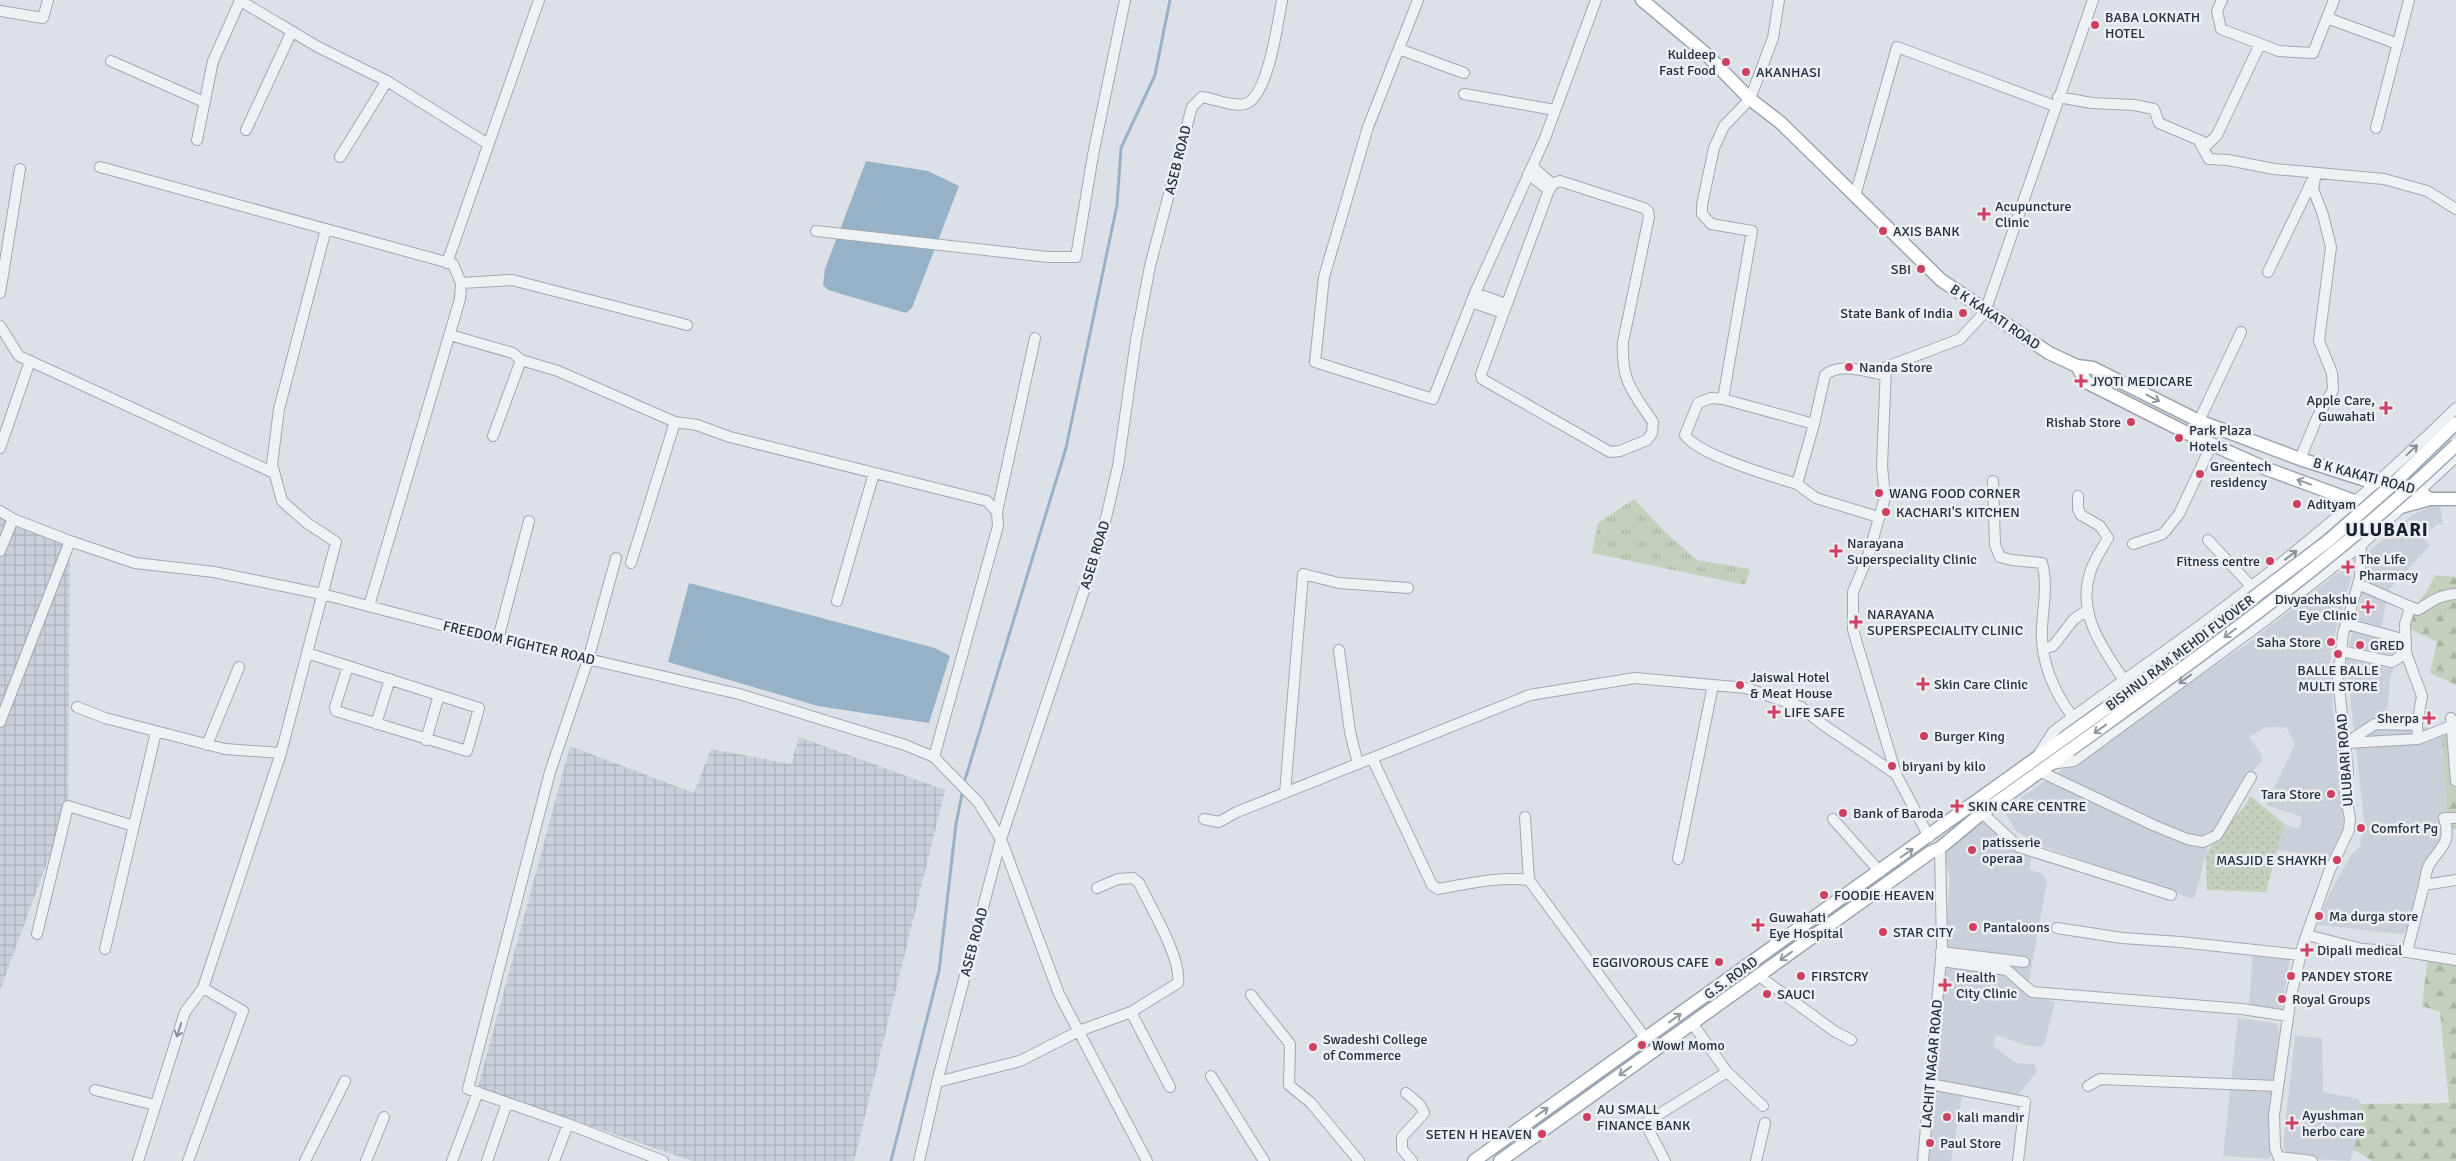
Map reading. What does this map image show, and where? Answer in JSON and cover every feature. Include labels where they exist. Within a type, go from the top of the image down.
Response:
[{"type":"main road","name":"B K KAKATI ROAD","points":[[1642,0],[1705,53],[1750,99],[1780,123],[1941,280],[1985,312],[2049,353],[2077,366],[2093,368],[2199,421],[2300,459],[2375,483],[2419,490],[2430,499]]},
{"type":"main road","points":[[2077,366],[2086,382],[2212,444],[2267,469],[2354,501],[2373,506],[2401,508],[2430,499],[2456,499]]},
{"type":"main road","name":"BISHNU RAM MEHDI FLYOVER","points":[[2041,765],[2063,739],[2129,692],[2328,541],[2392,486],[2456,423]]},
{"type":"main road","name":"BISHNU RAM MEHDI FLYOVER","points":[[2041,765],[2070,750],[2310,574],[2379,516],[2456,446]]},
{"type":"main road","name":"G.S. ROAD","points":[[1500,1161],[1931,852],[1940,848],[2041,765]]},
{"type":"main road","name":"G.S. ROAD","points":[[1474,1161],[1929,836],[2041,765]]},
{"type":"street","points":[[0,11],[43,18],[48,0]]},
{"type":"street","points":[[197,140],[213,61],[240,0],[292,31],[387,80],[488,144]]},
{"type":"street","points":[[447,263],[538,0]]},
{"type":"street","points":[[816,231],[1048,257],[1076,257],[1092,156],[1125,0]]},
{"type":"street","name":"ASEB ROAD","points":[[919,1161],[937,1082],[1001,839],[1086,585],[1106,518],[1118,466],[1136,340],[1150,266],[1190,114],[1194,104],[1202,97],[1240,104],[1250,102],[1256,95],[1273,46],[1282,0]]},
{"type":"street","points":[[1418,0],[1368,127],[1324,277],[1315,362],[1432,399],[1473,298],[1556,110],[1596,0]]},
{"type":"street","points":[[1723,398],[1752,231],[1711,224],[1702,214],[1702,205],[1714,148],[1724,126],[1750,99],[1773,38],[1779,0]]},
{"type":"street","points":[[1929,836],[1896,774],[1853,630],[1853,592],[1868,556],[1885,497],[1882,466],[1884,375],[1886,367],[1960,339],[1985,312],[2093,0]]},
{"type":"street","points":[[2222,0],[2217,11],[2221,30],[2279,51],[2313,53],[2334,0]]},
{"type":"street","points":[[2376,128],[2409,0]]},
{"type":"street","points":[[2327,18],[2398,44]]},
{"type":"street","points":[[246,130],[292,31]]},
{"type":"street","points":[[1855,196],[1896,47],[2057,101],[2134,105],[2154,109],[2160,123],[2208,144],[2217,135],[2260,44]]},
{"type":"street","points":[[1399,49],[1464,73]]},
{"type":"street","points":[[110,61],[204,102]]},
{"type":"street","points":[[340,157],[387,80]]},
{"type":"street","points":[[1464,94],[1556,110]]},
{"type":"street","points":[[2199,140],[2209,159],[2316,173],[2384,179],[2427,191],[2456,209]]},
{"type":"street","points":[[100,167],[453,264],[461,283],[460,299],[369,606]]},
{"type":"street","points":[[0,293],[20,169]]},
{"type":"street","points":[[1530,170],[1551,187]]},
{"type":"street","points":[[2268,272],[2316,173]]},
{"type":"street","points":[[2300,459],[2317,418],[2333,390],[2332,373],[2319,341],[2331,247],[2323,214],[2313,189],[2316,173]]},
{"type":"street","points":[[1560,181],[1648,211],[1649,217],[1623,342],[1622,362],[1627,383],[1653,422],[1652,433],[1647,440],[1620,451],[1610,452],[1484,382],[1481,374],[1504,309],[1551,187],[1560,181]]},
{"type":"street","points":[[138,1161],[185,1012],[203,988],[281,753],[336,542],[307,523],[282,501],[272,464],[280,409],[326,229]]},
{"type":"street","points":[[461,283],[512,280],[687,325]]},
{"type":"street","points":[[1473,298],[1504,309]]},
{"type":"street","points":[[0,326],[19,356],[274,473]]},
{"type":"street","points":[[2199,421],[2241,332]]},
{"type":"street","points":[[450,335],[513,353],[521,360],[558,371],[675,422],[697,425],[730,437],[987,501],[997,512]]},
{"type":"street","points":[[934,757],[998,526],[997,512],[1035,338]]},
{"type":"street","points":[[493,436],[521,360]]},
{"type":"street","points":[[0,448],[30,361]]},
{"type":"street","points":[[1797,484],[1814,424],[1825,375],[1830,370],[1839,368],[1884,375]]},
{"type":"street","points":[[1814,424],[1723,398],[1711,398],[1698,403],[1685,435],[1689,442],[1706,451],[1797,484],[1816,498],[1878,517]]},
{"type":"street","points":[[2041,765],[2053,732],[2240,595],[2308,541],[2375,483],[2456,408]]},
{"type":"street","points":[[631,563],[675,422]]},
{"type":"street","points":[[2132,544],[2163,534],[2179,514],[2212,444]]},
{"type":"street","points":[[2041,765],[2074,761],[2263,622],[2361,545],[2456,457]]},
{"type":"street","points":[[837,601],[874,473]]},
{"type":"street","points":[[1993,481],[1996,545],[2000,557],[2042,564],[2046,575],[2042,631],[2043,649],[2058,698],[2073,717]]},
{"type":"street","points":[[2078,496],[2078,509],[2082,514],[2100,526],[2108,538],[2090,572],[2086,601],[2093,630],[2124,680]]},
{"type":"street","name":"ULUBARI ROAD","points":[[2279,1159],[2274,1148],[2274,1115],[2288,1016],[2307,935],[2329,872],[2349,830],[2350,818],[2345,794],[2348,772],[2346,744],[2338,678],[2341,651],[2358,584],[2361,545],[2354,501]]},
{"type":"street","name":"FREEDOM FIGHTER ROAD","points":[[0,511],[13,519],[70,542],[135,563],[214,572],[322,594],[498,639],[739,694],[905,745],[934,757],[978,802],[1001,839],[1059,994],[1148,1161]]},
{"type":"street","points":[[0,551],[13,519]]},
{"type":"street","points":[[498,639],[529,521]]},
{"type":"street","points":[[2208,540],[2251,586]]},
{"type":"street","points":[[0,722],[70,542]]},
{"type":"street","points":[[616,558],[588,660],[550,772],[468,1089],[568,1124],[663,1161]]},
{"type":"street","points":[[1285,792],[1303,574],[1340,583],[1408,588]]},
{"type":"street","points":[[2260,579],[2283,607]]},
{"type":"street","points":[[2358,584],[2418,610],[2444,594],[2456,594]]},
{"type":"street","points":[[2444,594],[2456,604]]},
{"type":"street","points":[[2240,595],[2263,622]]},
{"type":"street","points":[[2410,608],[2405,624],[2406,653],[2422,696],[2417,725],[2418,739]]},
{"type":"street","points":[[2043,649],[2053,646],[2074,619],[2088,610]]},
{"type":"street","points":[[2347,624],[2406,640]]},
{"type":"street","points":[[1339,650],[1350,732],[1358,764]]},
{"type":"street","points":[[2341,651],[2392,662],[2406,653]]},
{"type":"street","points":[[307,653],[390,679],[479,708],[467,751],[426,740],[334,710],[348,666]]},
{"type":"street","points":[[207,745],[239,667]]},
{"type":"street","points":[[1204,819],[1219,822],[1285,792],[1530,695],[1635,678],[1746,688],[1802,707],[1822,724],[1896,774]]},
{"type":"street","points":[[376,724],[390,679]]},
{"type":"street","points":[[1678,859],[1713,685]]},
{"type":"street","points":[[426,740],[439,695]]},
{"type":"street","points":[[77,707],[105,718],[207,745],[225,749],[281,753]]},
{"type":"street","points":[[2346,744],[2418,739],[2451,722],[2456,781]]},
{"type":"street","points":[[2346,744],[2375,724],[2417,725]]},
{"type":"street","points":[[105,949],[156,732]]},
{"type":"street","points":[[1372,758],[1435,887],[1438,889],[1507,879],[1529,880]]},
{"type":"street","points":[[2041,765],[2153,825],[2187,839],[2202,842],[2217,835],[2251,777]]},
{"type":"street","points":[[37,934],[68,806],[134,826]]},
{"type":"street","points":[[1982,813],[2019,847],[2171,895]]},
{"type":"street","points":[[1525,817],[1529,880],[1646,1039]]},
{"type":"street","points":[[2407,952],[2428,867],[2446,842],[2447,829],[2444,818],[2456,818]]},
{"type":"street","points":[[1832,820],[1880,872]]},
{"type":"street","name":"LACHIT NAGAR ROAD","points":[[1923,1161],[1941,956],[1940,848]]},
{"type":"street","points":[[937,1082],[1020,1061],[1078,1031],[1131,1012],[1178,983],[1180,973],[1174,955],[1139,883],[1133,878],[1118,879],[1097,888]]},
{"type":"street","points":[[2424,885],[2456,880]]},
{"type":"street","points":[[2057,928],[2122,938],[2180,942],[2301,955]]},
{"type":"street","points":[[2307,935],[2362,949],[2407,952],[2456,960]]},
{"type":"street","points":[[1941,956],[2024,962]]},
{"type":"street","points":[[1941,956],[2007,970],[2032,992],[2242,1009],[2288,1016]]},
{"type":"street","points":[[1759,976],[1834,1031],[1851,1040]]},
{"type":"street","points":[[188,1161],[243,1010],[203,988]]},
{"type":"street","points":[[1251,995],[1290,1044],[1289,1085],[1311,1102],[1359,1161]]},
{"type":"street","points":[[1131,1012],[1170,1087]]},
{"type":"street","points":[[1692,1023],[1727,1072],[1763,1106]]},
{"type":"street","points":[[1665,1161],[1645,1123],[1727,1072]]},
{"type":"street","points":[[1211,1076],[1264,1161]]},
{"type":"street","points":[[2088,1086],[2100,1079],[2278,1086]]},
{"type":"street","points":[[305,1161],[345,1081]]},
{"type":"street","points":[[1930,1084],[2025,1102],[2018,1161]]},
{"type":"street","points":[[95,1090],[155,1105]]},
{"type":"street","points":[[452,1161],[478,1092]]},
{"type":"street","points":[[1406,1093],[1420,1105],[1424,1113],[1402,1136],[1402,1149],[1412,1161]]},
{"type":"street","points":[[487,1161],[507,1103]]},
{"type":"street","points":[[366,1161],[384,1117]]},
{"type":"street","points":[[1756,1161],[1765,1123]]},
{"type":"street","points":[[554,1161],[568,1124]]},
{"type":"street","points":[[2279,1159],[2312,1161]]},
{"type":"shaded area","points":[[2440,505],[2443,525],[2437,524],[2424,537],[2429,546],[2389,590],[2381,629],[2401,637],[2390,679],[2387,717],[2418,720],[2422,728],[2441,727],[2447,819],[2407,930],[2402,934],[2319,925],[2317,921],[2331,891],[2351,855],[2360,846],[2364,821],[2346,658],[2366,578],[2367,553],[2412,515],[2432,506]]},
{"type":"shaded area","points":[[0,508],[70,541],[68,806],[0,990]]},
{"type":"shaded area","points":[[2348,568],[2352,574],[2332,644],[2330,667],[2333,709],[2350,818],[2337,846],[2328,857],[2277,850],[2280,829],[2284,824],[2299,829],[2302,817],[2266,805],[2295,744],[2286,727],[2266,727],[2249,737],[2261,754],[2262,760],[2240,787],[2210,839],[2194,899],[2038,845],[2015,830],[2005,813],[2007,807],[2250,642],[2338,573]]},
{"type":"shaded area","points":[[799,737],[945,790],[854,1161],[692,1161],[478,1087],[570,746],[694,793],[711,749],[791,764]]},
{"type":"shaded area","points":[[1984,821],[2031,856],[2030,870],[2041,873],[2047,881],[2028,987],[2030,994],[2055,1002],[2045,1042],[2041,1047],[2028,1046],[1996,1035],[1993,1046],[2016,1063],[2034,1064],[2037,1071],[2016,1098],[1963,1091],[1951,1161],[1926,1161],[1950,879],[1943,852]]},
{"type":"shaded area","points":[[2253,946],[2291,952],[2281,1011],[2249,1005]]},
{"type":"shaded area","points":[[2238,1018],[2275,1023],[2279,1027],[2270,1159],[2223,1156]]},
{"type":"shaded area","points":[[2295,1036],[2322,1038],[2323,1092],[2359,1099],[2361,1104],[2354,1150],[2350,1161],[2295,1158],[2288,1155],[2283,1146]]},
{"type":"green space","points":[[1634,499],[1665,532],[1697,560],[1750,569],[1745,585],[1592,553],[1598,523]]},
{"type":"green space","points":[[2435,575],[2456,577],[2456,685],[2430,673],[2437,642],[2402,625],[2427,591]]},
{"type":"green space","points":[[2456,726],[2456,829],[2452,828],[2447,819],[2441,727]]},
{"type":"green space","points":[[2251,796],[2284,824],[2266,892],[2207,890],[2206,855],[2221,827],[2240,812]]},
{"type":"green space","points":[[2428,955],[2456,962],[2456,1161],[2372,1161],[2354,1150],[2361,1104],[2449,1103],[2440,1012],[2422,1006]]},
{"type":"water","points":[[866,161],[928,171],[959,186],[912,308],[906,313],[828,290],[823,285],[825,269]]},
{"type":"water","points":[[689,583],[935,648],[950,656],[929,723],[818,706],[668,662]]},
{"type":"waterway","points":[[964,783],[1066,448],[1117,205],[1121,148],[1155,75],[1170,0]]},
{"type":"waterway","points":[[891,1161],[939,971],[956,824],[963,789]]},
{"type":"place","name":"BABA LOKNATH HOTEL","points":[[2095,25]]},
{"type":"place","name":"Kuldeep Fast Food","points":[[1726,62]]},
{"type":"place","name":"AKANHASI","points":[[1746,72]]},
{"type":"place","name":"Acupuncture Clinic","points":[[1984,214]]},
{"type":"place","name":"AXIS BANK","points":[[1883,231]]},
{"type":"place","name":"SBI","points":[[1921,269]]},
{"type":"place","name":"State Bank of India","points":[[1963,313]]},
{"type":"place","name":"Nanda Store","points":[[1849,367]]},
{"type":"place","name":"JYOTI MEDICARE","points":[[2081,381]]},
{"type":"place","name":"Apple Care, Guwahati","points":[[2386,408]]},
{"type":"place","name":"Rishab Store","points":[[2131,422]]},
{"type":"place","name":"Park Plaza Hotels","points":[[2179,438]]},
{"type":"place","name":"Greentech residency","points":[[2200,474]]},
{"type":"place","name":"WANG FOOD CORNER","points":[[1879,493]]},
{"type":"place","name":"Adityam","points":[[2297,504]]},
{"type":"place","name":"KACHARI'S KITCHEN","points":[[1886,512]]},
{"type":"place","name":"Narayana Superspeciality Clinic","points":[[1836,551]]},
{"type":"place","name":"Fitness centre","points":[[2270,561]]},
{"type":"place","name":"The Life Pharmacy","points":[[2348,567]]},
{"type":"place","name":"Divyachakshu Eye Clinic","points":[[2368,607]]},
{"type":"place","name":"NARAYANA SUPERSPECIALITY CLINIC","points":[[1856,622]]},
{"type":"place","name":"Saha Store","points":[[2331,642]]},
{"type":"place","name":"GRED","points":[[2360,645]]},
{"type":"place","name":"BALLE BALLE MULTI STORE","points":[[2338,654]]},
{"type":"place","name":"Skin Care Clinic","points":[[1923,684]]},
{"type":"place","name":"Jaiswal Hotel & Meat House","points":[[1740,685]]},
{"type":"place","name":"LIFE SAFE","points":[[1774,712]]},
{"type":"place","name":"Sherpa","points":[[2429,718]]},
{"type":"place","name":"Burger King","points":[[1924,736]]},
{"type":"place","name":"biryani by kilo","points":[[1892,766]]},
{"type":"place","name":"Tara Store","points":[[2331,794]]},
{"type":"place","name":"SKIN CARE CENTRE","points":[[1957,806]]},
{"type":"place","name":"Bank of Baroda","points":[[1843,813]]},
{"type":"place","name":"Comfort Pg","points":[[2361,828]]},
{"type":"place","name":"patisserie operaa","points":[[1972,850]]},
{"type":"place","name":"MASJID E SHAYKH","points":[[2337,860]]},
{"type":"place","name":"FOODIE HEAVEN","points":[[1824,895]]},
{"type":"place","name":"Ma durga store","points":[[2319,916]]},
{"type":"place","name":"Guwahati Eye Hospital","points":[[1758,925]]},
{"type":"place","name":"Pantaloons","points":[[1973,927]]},
{"type":"place","name":"STAR CITY","points":[[1883,932]]},
{"type":"place","name":"Dipali medical","points":[[2307,950]]},
{"type":"place","name":"EGGIVOROUS CAFE","points":[[1719,962]]},
{"type":"place","name":"FIRSTCRY","points":[[1801,976]]},
{"type":"place","name":"PANDEY STORE","points":[[2291,976]]},
{"type":"place","name":"Health City Clinic","points":[[1945,985]]},
{"type":"place","name":"SAUCI","points":[[1767,994]]},
{"type":"place","name":"Royal Groups","points":[[2282,999]]},
{"type":"place","name":"Wow! Momo","points":[[1642,1045]]},
{"type":"place","name":"Swadeshi College of Commerce","points":[[1313,1047]]},
{"type":"place","name":"AU SMALL FINANCE BANK","points":[[1587,1117]]},
{"type":"place","name":"kali mandir","points":[[1947,1117]]},
{"type":"place","name":"Ayushman herbo care","points":[[2292,1123]]},
{"type":"place","name":"SETEN H HEAVEN","points":[[1542,1134]]},
{"type":"place","name":"Paul Store","points":[[1930,1143]]},
{"type":"district","name":"ULUBARI","points":[[2387,530]]}]
